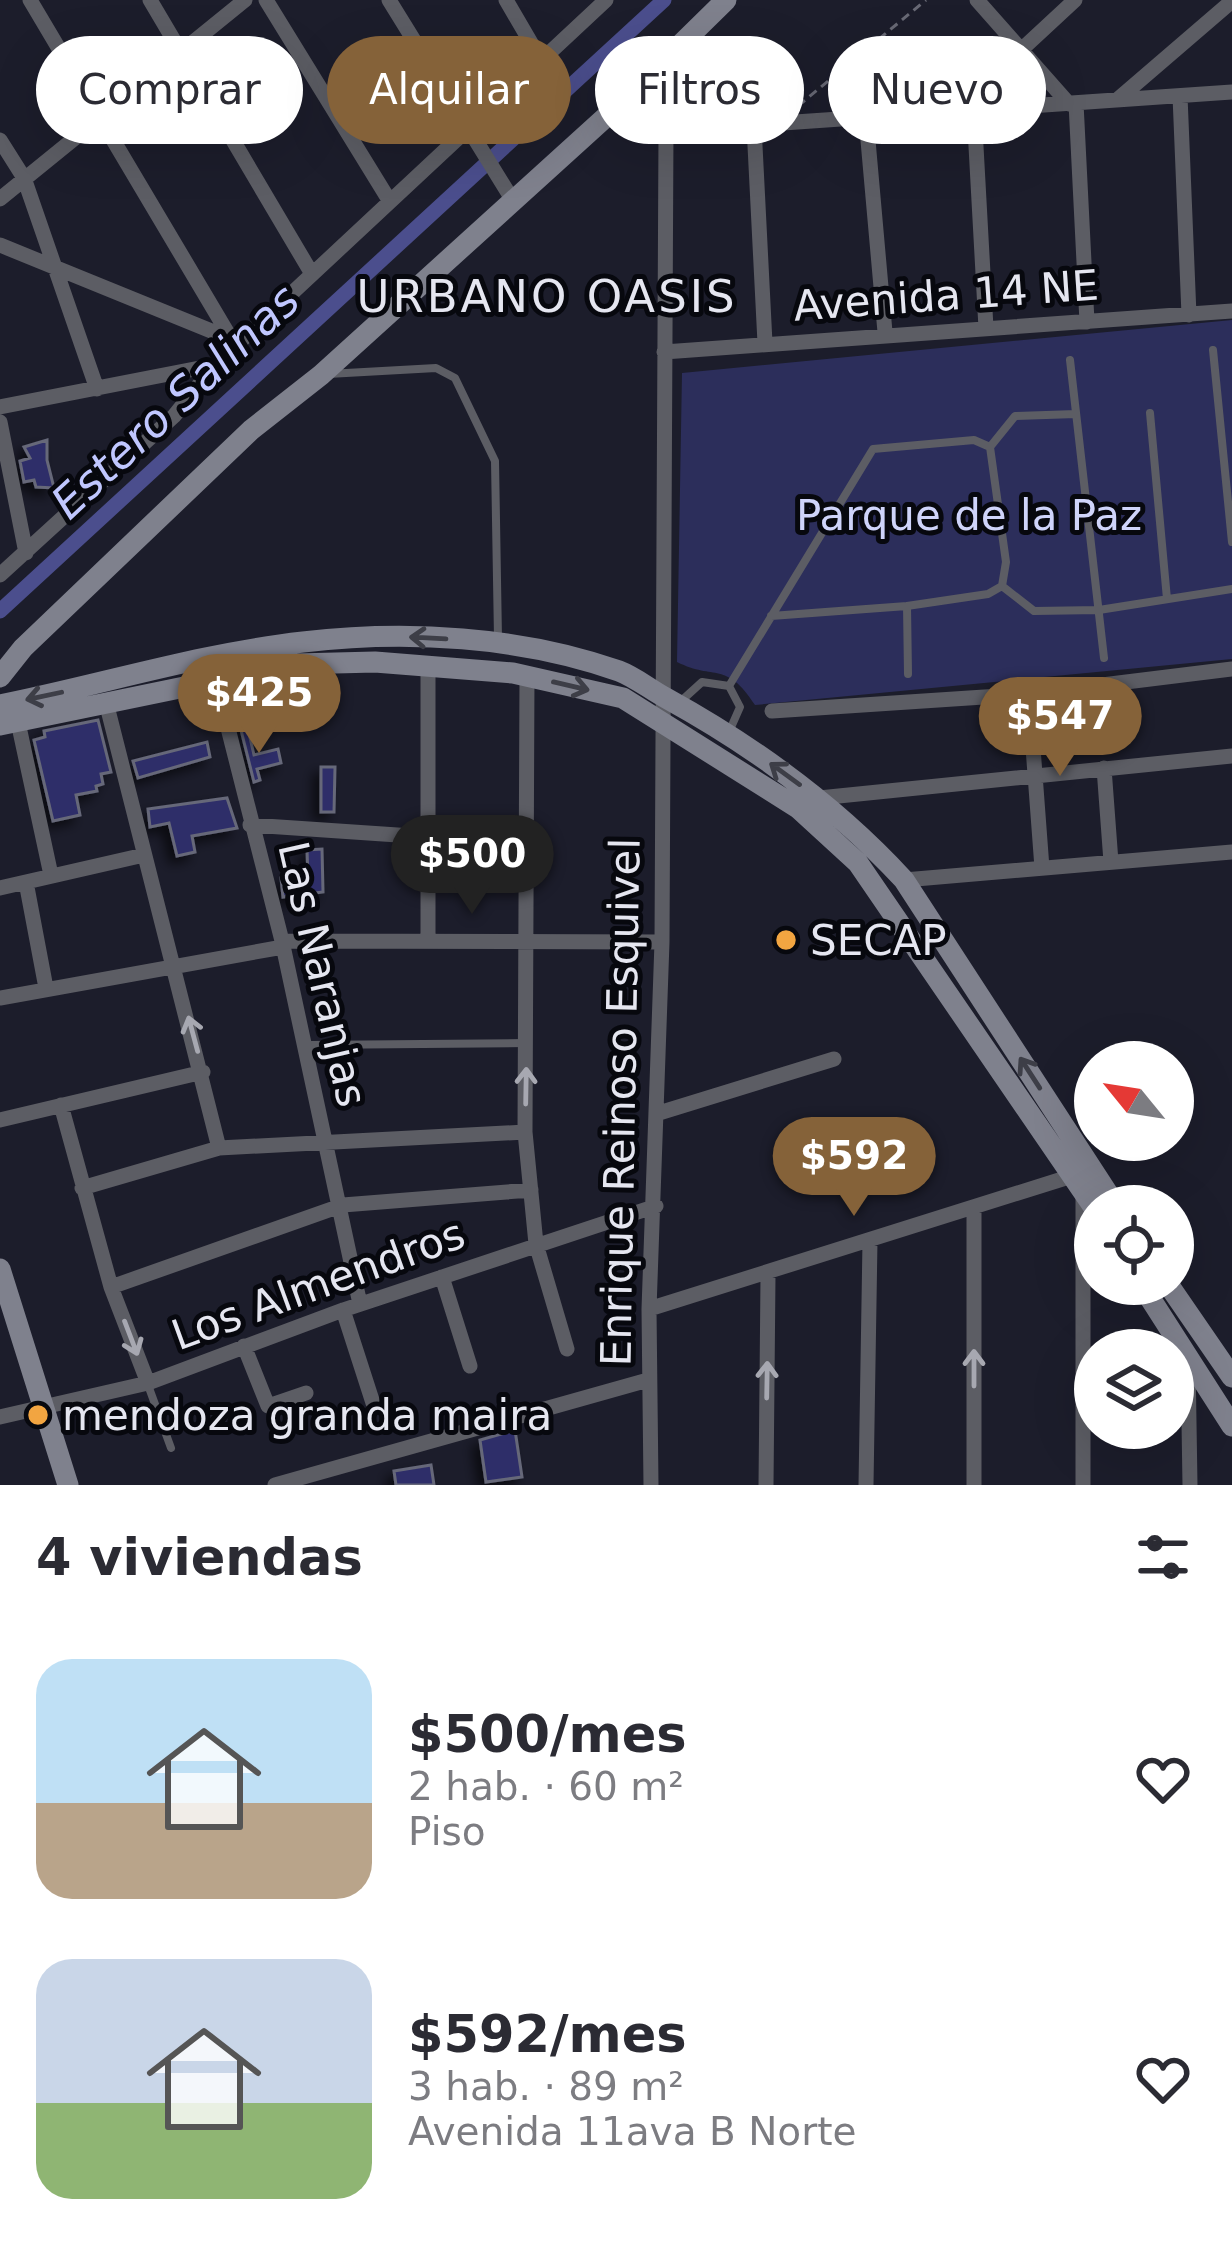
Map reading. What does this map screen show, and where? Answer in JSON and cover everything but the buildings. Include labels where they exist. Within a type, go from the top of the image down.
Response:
[{"type":"main road","points":[[689,36],[726,0]]},
{"type":"main road","points":[[0,677],[23,648],[251,430],[321,375],[506,191],[595,118]]},
{"type":"main road","points":[[9,724],[107,706],[301,642],[399,636],[498,642],[621,672],[798,808],[858,863],[1078,1185]]},
{"type":"main road","points":[[0,706],[213,671],[296,664],[428,665],[527,676],[667,707],[729,734],[819,798],[904,880],[1102,1185]]},
{"type":"main road","points":[[0,1269],[68,1485]]},
{"type":"main road","points":[[1182,1305],[1232,1378]]},
{"type":"main road","points":[[1194,1369],[1232,1426]]},
{"type":"street","points":[[30,0],[52,36]]},
{"type":"street","points":[[150,0],[173,36]]},
{"type":"street","points":[[199,36],[244,0]]},
{"type":"street","points":[[266,0],[389,200]]},
{"type":"street","points":[[389,0],[411,36]]},
{"type":"street","points":[[506,0],[527,36]]},
{"type":"street","points":[[567,36],[606,0]]},
{"type":"street","points":[[976,0],[1006,36]]},
{"type":"street","points":[[1037,36],[1076,0]]},
{"type":"street","points":[[1117,100],[1232,1]]},
{"type":"street","points":[[1046,78],[1072,103],[1087,322]]},
{"type":"street","points":[[1046,105],[1232,92]]},
{"type":"street","points":[[1180,96],[1189,315]]},
{"type":"street","points":[[0,140],[24,178],[98,389]]},
{"type":"street","points":[[0,199],[66,144]]},
{"type":"street","points":[[117,144],[234,343]]},
{"type":"street","points":[[237,144],[312,274]]},
{"type":"street","points":[[0,575],[175,416],[234,343],[389,200],[459,144]]},
{"type":"street","points":[[477,144],[506,191]]},
{"type":"street","name":"Enrique Reinoso Esquivel","points":[[651,1485],[648,1380],[667,707],[666,144]]},
{"type":"street","points":[[755,144],[765,343]]},
{"type":"street","points":[[868,144],[885,332]]},
{"type":"street","points":[[976,144],[986,328]]},
{"type":"street","points":[[0,245],[234,343]]},
{"type":"street","name":"Avenida 14 NE","points":[[664,352],[885,332],[1232,311]]},
{"type":"street","points":[[0,407],[215,365]]},
{"type":"street","points":[[0,422],[26,553]]},
{"type":"street","points":[[428,665],[428,940]]},
{"type":"street","points":[[772,711],[1029,694],[1232,669]]},
{"type":"street","name":"Las Naranjas","points":[[213,671],[343,1205],[352,1307],[373,1403]]},
{"type":"street","points":[[527,676],[525,1132],[536,1244],[567,1349]]},
{"type":"street","points":[[1029,694],[1042,868]]},
{"type":"street","points":[[107,706],[219,1148]]},
{"type":"street","points":[[9,724],[51,875]]},
{"type":"street","points":[[819,798],[1232,756]]},
{"type":"street","points":[[1104,768],[1111,862]]},
{"type":"street","points":[[250,825],[427,837]]},
{"type":"street","points":[[904,880],[1232,852]]},
{"type":"street","points":[[0,888],[144,855]]},
{"type":"street","points":[[26,882],[46,988]]},
{"type":"street","points":[[0,998],[282,944],[662,942]]},
{"type":"street","points":[[659,1113],[834,1059]]},
{"type":"street","points":[[0,1120],[203,1072]]},
{"type":"street","points":[[61,1105],[111,1287],[148,1383]]},
{"type":"street","points":[[82,1188],[219,1148],[525,1132]]},
{"type":"street","points":[[111,1287],[343,1205],[531,1190]]},
{"type":"street","points":[[650,1309],[974,1209],[1074,1193]]},
{"type":"street","name":"Los Almendros","points":[[0,1417],[148,1383],[352,1307],[656,1206]]},
{"type":"street","points":[[974,1209],[974,1485]]},
{"type":"street","points":[[866,1485],[870,1241]]},
{"type":"street","points":[[766,1485],[768,1276]]},
{"type":"street","points":[[442,1277],[470,1366]]},
{"type":"street","points":[[1083,1305],[1083,1485]]},
{"type":"street","points":[[244,1346],[268,1406],[306,1393]]},
{"type":"street","points":[[275,1485],[648,1380]]},
{"type":"street","points":[[1189,1449],[1190,1485]]},
{"type":"lane","points":[[1213,350],[1232,542]]},
{"type":"lane","points":[[1070,359],[1104,658]]},
{"type":"lane","points":[[321,375],[436,368],[455,378],[496,461],[498,642]]},
{"type":"lane","points":[[1002,586],[1006,562],[990,447],[1015,416],[1076,413]]},
{"type":"lane","points":[[1150,413],[1167,599]]},
{"type":"lane","points":[[729,686],[872,449],[974,440],[990,447]]},
{"type":"lane","points":[[1002,586],[1034,610],[1099,610],[1232,589]]},
{"type":"lane","points":[[771,616],[908,606],[988,594],[1002,586]]},
{"type":"lane","points":[[908,606],[908,674]]},
{"type":"lane","points":[[667,707],[702,682],[729,686]]},
{"type":"lane","points":[[729,686],[740,707],[729,734]]},
{"type":"lane","points":[[304,1045],[526,1043]]},
{"type":"lane","points":[[148,1383],[170,1448]]},
{"type":"path","points":[[804,102],[926,0]]},
{"type":"green space","name":"Parque de la Paz","points":[[1232,320],[1232,659],[755,705],[728,677],[677,662],[682,373]]},
{"type":"waterway","name":"Estero Salinas","points":[[0,611],[664,0]]},
{"type":"place","name":"SECAP","points":[[786,940]]},
{"type":"place","name":"mendoza granda maira","points":[[38,1415]]},
{"type":"district","name":"URBANO OASIS","points":[[547,296]]}]
